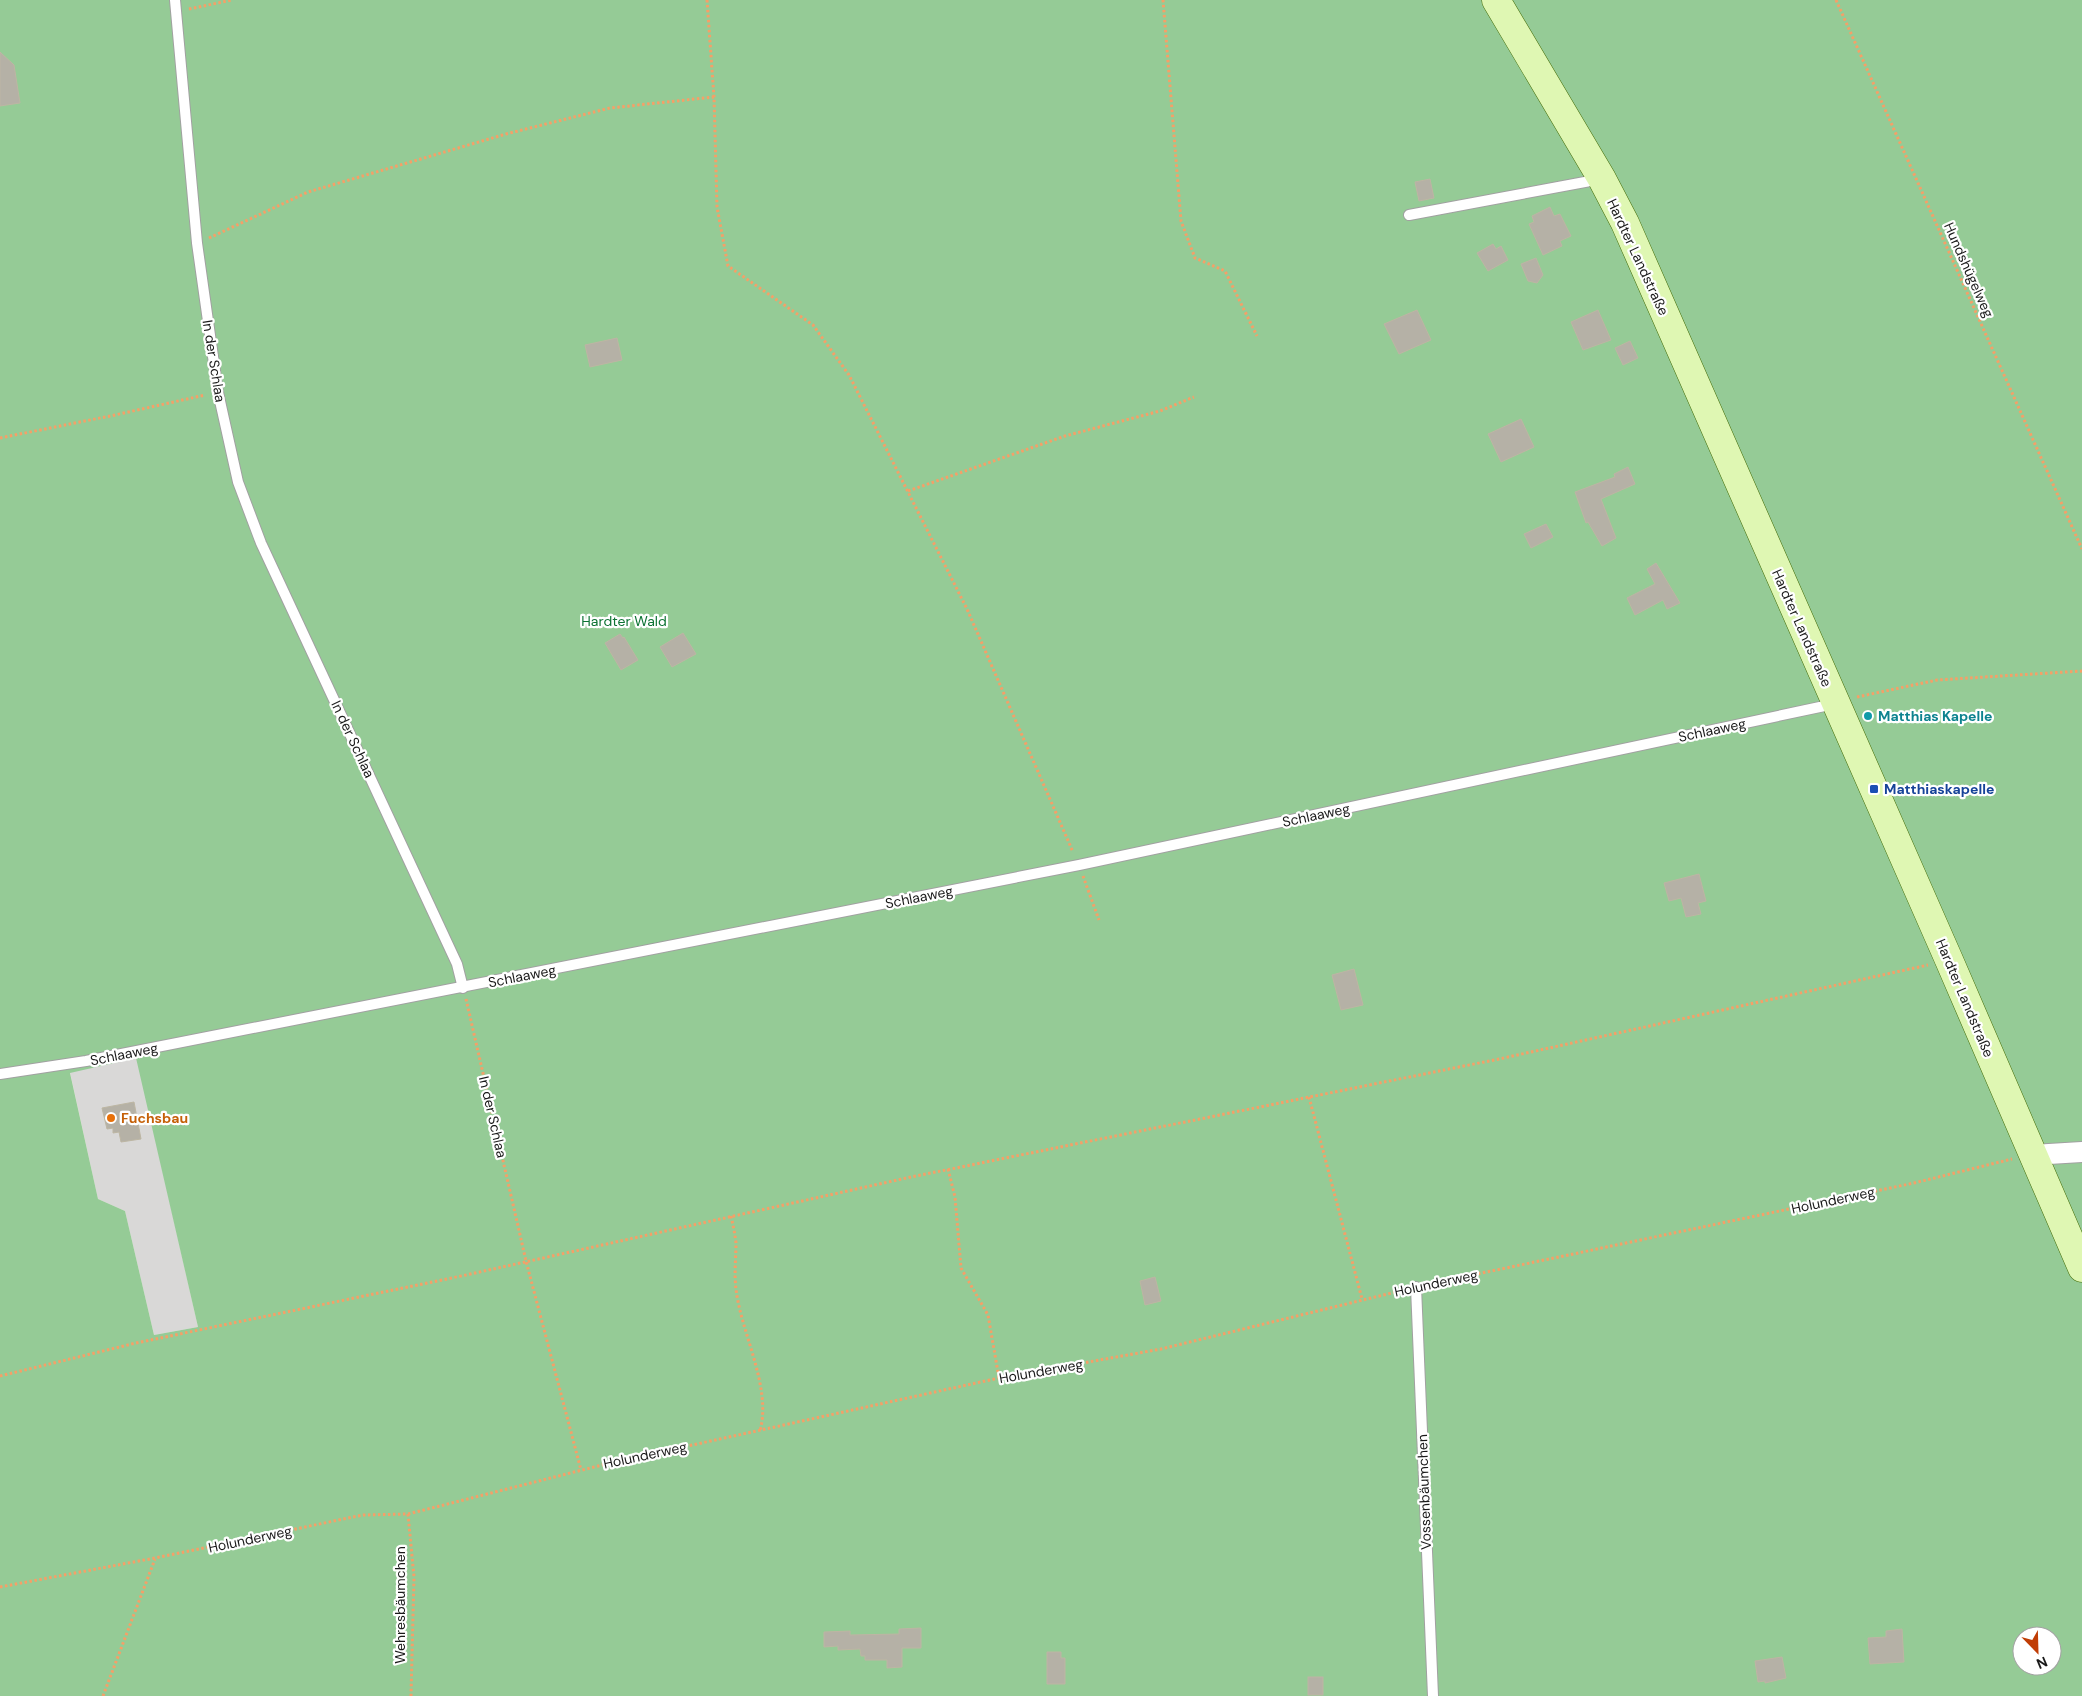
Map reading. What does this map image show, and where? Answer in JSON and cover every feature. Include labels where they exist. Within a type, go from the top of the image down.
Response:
[{"type":"main road","name":"Hardter Landstraße","points":[[1496,0],[1602,179],[1624,223],[1844,701],[1949,960],[2082,1268]]},
{"type":"street","points":[[2032,1155],[2082,1152]]},
{"type":"lane","name":"In der Schlaa","points":[[175,0],[197,243],[218,392],[238,482],[261,543],[457,964],[463,988]]},
{"type":"lane","points":[[1410,215],[1602,179]]},
{"type":"lane","name":"Schlaaweg","points":[[0,1074],[86,1061],[1079,866],[1844,701]]},
{"type":"lane","name":"Vossenbäumchen","points":[[1416,1287],[1433,1696]]},
{"type":"path","points":[[176,12],[232,0]]},
{"type":"path","points":[[707,0],[714,97],[717,207],[728,266],[813,325],[848,375],[967,609],[1079,866],[1099,920]]},
{"type":"path","points":[[1163,0],[1181,221],[1195,258],[1225,271],[1257,336]]},
{"type":"path","name":"Hundshügelweg","points":[[1836,0],[2082,549]]},
{"type":"path","points":[[197,243],[308,192],[506,134],[610,108],[714,97]]},
{"type":"path","points":[[0,438],[218,392]]},
{"type":"path","points":[[908,491],[1056,439],[1160,411],[1194,397]]},
{"type":"path","points":[[1844,701],[1937,680],[2082,670]]},
{"type":"path","points":[[0,1376],[136,1343],[526,1261],[948,1169],[1508,1056],[1949,960]]},
{"type":"path","name":"In der Schlaa","points":[[463,988],[526,1261],[582,1470]]},
{"type":"path","points":[[1310,1097],[1362,1299]]},
{"type":"path","name":"Holunderweg","points":[[0,1588],[363,1515],[408,1514],[582,1470],[760,1430],[999,1378],[1161,1349],[1362,1299],[1914,1183],[2032,1155]]},
{"type":"path","points":[[948,1169],[955,1197],[961,1268],[988,1315],[999,1378]]},
{"type":"path","points":[[731,1216],[736,1241],[735,1287],[740,1314],[758,1371],[763,1418],[760,1430]]},
{"type":"path","name":"Wehresbäumchen","points":[[408,1514],[414,1577],[411,1696]]},
{"type":"path","points":[[103,1696],[155,1558]]},
{"type":"shaded area","points":[[137,1058],[198,1327],[154,1335],[125,1211],[98,1199],[70,1072]]},
{"type":"green space","name":"Hardter Wald","points":[[0,0],[2082,0],[2082,1696],[0,1696]],"holes":[[[136,1058],[198,1327],[154,1335],[125,1211],[98,1199],[70,1073]]]},
{"type":"building","points":[[0,52],[14,65],[20,103],[0,106]]},
{"type":"building","points":[[1430,179],[1434,198],[1419,201],[1415,182]]},
{"type":"building","points":[[1550,207],[1554,216],[1560,214],[1571,236],[1560,241],[1562,246],[1543,255],[1529,224],[1534,222],[1532,216]]},
{"type":"building","points":[[1493,244],[1496,249],[1501,246],[1508,260],[1488,271],[1477,253]]},
{"type":"building","points":[[1536,258],[1543,275],[1537,283],[1528,281],[1521,264]]},
{"type":"building","points":[[1417,310],[1431,340],[1399,354],[1384,324]]},
{"type":"building","points":[[1598,310],[1611,340],[1583,350],[1571,322]]},
{"type":"building","points":[[617,338],[622,360],[590,367],[585,345]]},
{"type":"building","points":[[1630,341],[1638,358],[1623,365],[1615,348]]},
{"type":"building","points":[[1521,419],[1534,447],[1501,462],[1488,434]]},
{"type":"building","points":[[1628,467],[1635,484],[1601,499],[1616,538],[1602,546],[1588,522],[1586,523],[1575,492],[1615,477],[1614,474]]},
{"type":"building","points":[[1546,524],[1553,537],[1531,548],[1524,534]]},
{"type":"building","points":[[1656,563],[1680,603],[1667,609],[1663,600],[1635,615],[1627,598],[1655,584],[1647,569]]},
{"type":"building","points":[[683,633],[696,654],[672,667],[660,647]]},
{"type":"building","points":[[620,634],[624,637],[638,660],[621,670],[605,643]]},
{"type":"building","points":[[1699,874],[1706,901],[1698,903],[1701,914],[1686,917],[1681,898],[1669,901],[1664,883]]},
{"type":"building","points":[[1354,969],[1363,1005],[1341,1010],[1332,975]]},
{"type":"building","points":[[134,1102],[141,1139],[121,1142],[119,1132],[113,1133],[113,1128],[107,1129],[102,1108]]},
{"type":"building","points":[[1155,1277],[1161,1301],[1145,1305],[1140,1281]]},
{"type":"building","points":[[921,1628],[921,1648],[902,1648],[902,1667],[887,1668],[887,1660],[865,1660],[865,1656],[861,1656],[860,1649],[838,1650],[838,1646],[824,1647],[824,1632],[850,1631],[850,1635],[899,1634],[899,1629]]},
{"type":"building","points":[[1902,1629],[1904,1662],[1870,1664],[1868,1638],[1886,1637],[1886,1631]]},
{"type":"building","points":[[1047,1652],[1061,1652],[1061,1658],[1065,1658],[1065,1684],[1047,1684]]},
{"type":"building","points":[[1782,1657],[1786,1678],[1765,1683],[1765,1681],[1758,1682],[1755,1661]]},
{"type":"building","points":[[1308,1677],[1323,1677],[1323,1695],[1308,1695]]},
{"type":"place","name":"Matthias Kapelle","points":[[1868,716]]},
{"type":"place","name":"Matthiaskapelle","points":[[1874,789]]},
{"type":"place","name":"Fuchsbau","points":[[111,1118]]}]
